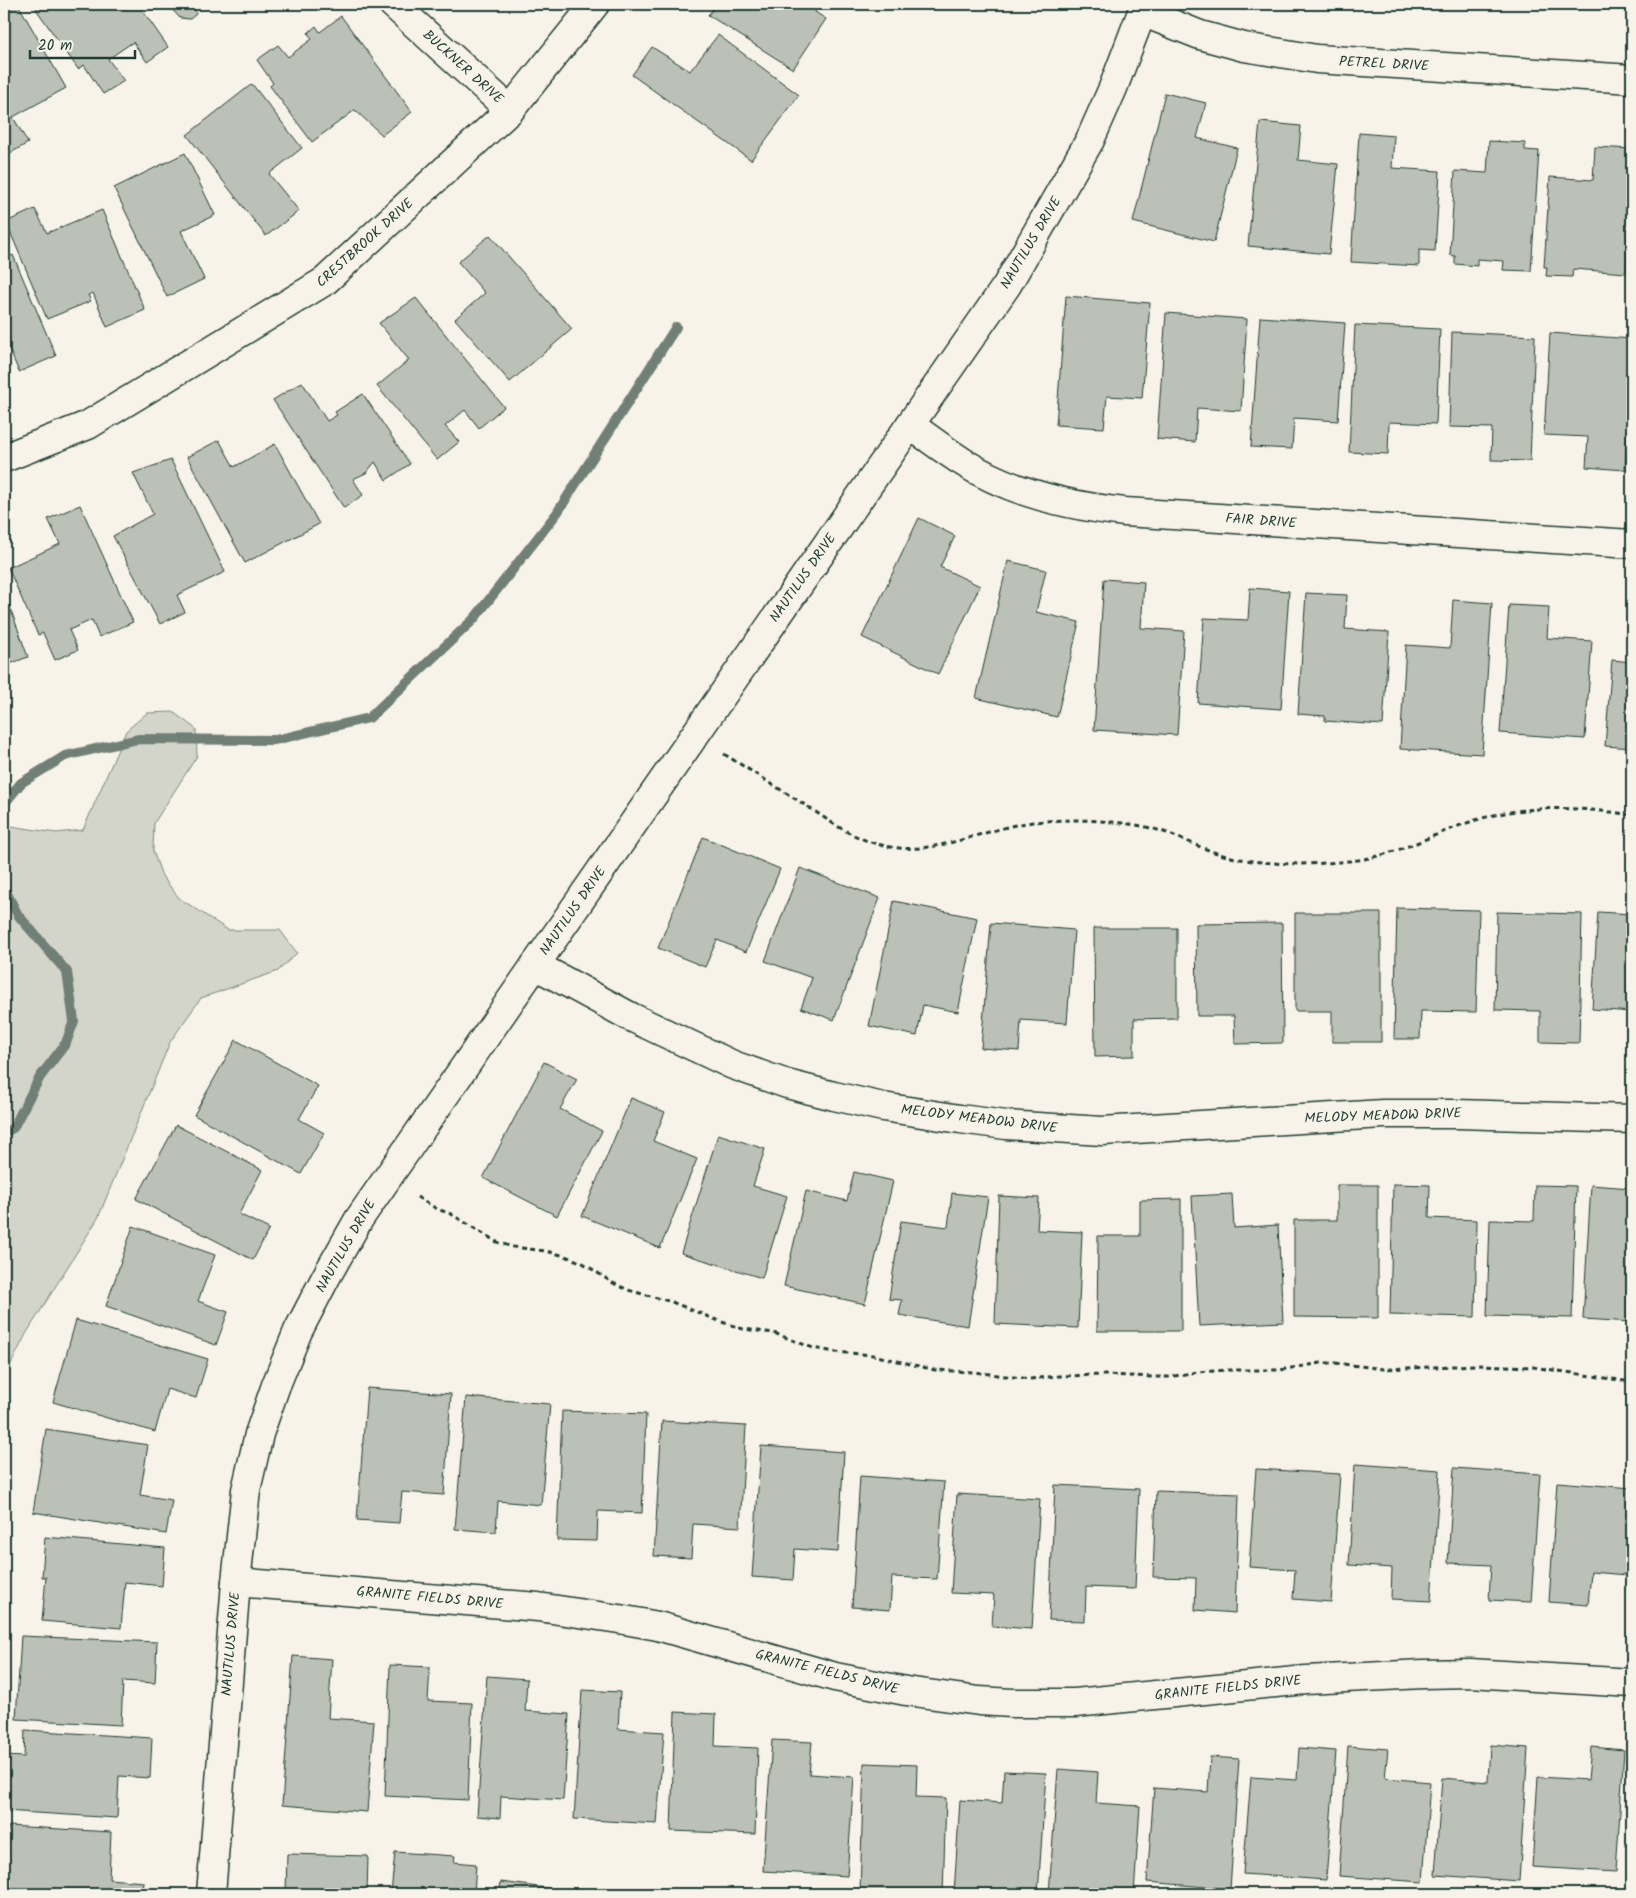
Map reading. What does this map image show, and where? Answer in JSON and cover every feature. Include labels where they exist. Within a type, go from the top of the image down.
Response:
[{"type":"street","name":"BUCKNER DRIVE","points":[[393,4],[510,110]]},
{"type":"street","name":"CRESTBROOK DRIVE","points":[[4,458],[88,425],[325,282],[510,110],[595,4]]},
{"type":"street","name":"PETREL DRIVE","points":[[1144,8],[1200,35],[1273,53],[1308,58],[1632,78]]},
{"type":"street","name":"NAUTILUS DRIVE","points":[[211,1894],[236,1582],[246,1490],[259,1434],[276,1384],[298,1331],[359,1219],[1007,284],[1055,204],[1090,140],[1144,8]]},
{"type":"street","name":"FAIR DRIVE","points":[[910,425],[963,462],[991,477],[1024,491],[1088,508],[1125,512],[1632,544]]},
{"type":"street","name":"MELODY MEADOW DRIVE","points":[[535,965],[631,1017],[732,1065],[787,1084],[883,1108],[960,1119],[1014,1126],[1102,1130],[1382,1114],[1632,1119]]},
{"type":"street","name":"GRANITE FIELDS DRIVE","points":[[236,1582],[538,1608],[610,1618],[658,1626],[835,1677],[906,1692],[987,1702],[1075,1703],[1306,1680],[1414,1674],[1470,1673],[1632,1683]]},
{"type":"path","points":[[724,754],[853,836],[886,846],[908,848],[933,847],[1008,827],[1038,822],[1076,820],[1142,826],[1235,858],[1268,862],[1324,863],[1362,859],[1388,852],[1476,820],[1502,814],[1560,807],[1586,808],[1632,815]]},
{"type":"path","points":[[417,1197],[437,1209],[451,1214],[497,1242],[513,1247],[546,1251],[565,1256],[583,1263],[628,1290],[672,1302],[719,1322],[743,1329],[774,1333],[813,1348],[873,1355],[935,1370],[974,1372],[1030,1379],[1057,1376],[1107,1375],[1169,1377],[1196,1372],[1280,1370],[1335,1362],[1384,1369],[1445,1365],[1533,1367],[1632,1382]]},
{"type":"shaded area","points":[[173,712],[196,729],[197,756],[154,823],[153,851],[162,876],[179,898],[228,930],[280,930],[297,953],[278,971],[201,998],[170,1042],[98,1218],[26,1334],[4,1378],[4,825],[56,833],[83,830],[126,731],[147,713]]},
{"type":"building","points":[[4,4],[18,4],[66,88],[13,117],[28,143],[7,155],[4,149]]},
{"type":"building","points":[[44,4],[138,4],[168,47],[147,62],[133,42],[108,59],[124,81],[103,94],[84,65],[78,69],[36,9]]},
{"type":"building","points":[[167,4],[194,4],[196,14],[190,19],[180,18]]},
{"type":"building","points":[[717,4],[819,4],[815,12],[826,19],[793,69],[708,15]]},
{"type":"building","points":[[341,16],[412,112],[382,135],[355,110],[312,142],[270,86],[273,83],[257,60],[278,45],[288,57],[312,39],[308,33],[316,26],[320,32]]},
{"type":"building","points":[[718,35],[799,95],[751,160],[632,75],[652,47],[690,71]]},
{"type":"building","points":[[252,84],[302,148],[269,174],[299,211],[266,236],[187,135]]},
{"type":"building","points":[[1165,93],[1206,103],[1197,138],[1237,148],[1214,242],[1133,222]]},
{"type":"building","points":[[1260,122],[1301,126],[1298,160],[1338,164],[1329,254],[1248,246]]},
{"type":"building","points":[[1359,133],[1394,136],[1392,168],[1440,171],[1435,251],[1419,250],[1419,266],[1351,262]]},
{"type":"building","points":[[1489,141],[1525,143],[1525,150],[1539,151],[1531,271],[1503,270],[1504,261],[1477,259],[1477,266],[1455,264],[1455,256],[1450,255],[1455,171],[1487,173]]},
{"type":"building","points":[[1595,147],[1632,149],[1626,273],[1573,269],[1572,277],[1546,276],[1547,267],[1544,267],[1550,177],[1593,180]]},
{"type":"building","points":[[185,153],[215,215],[181,231],[204,279],[167,297],[114,188]]},
{"type":"building","points":[[35,209],[47,233],[102,210],[145,310],[107,327],[93,293],[88,295],[91,301],[47,319],[6,222]]},
{"type":"building","points":[[490,235],[572,329],[510,382],[455,319],[485,293],[458,262]]},
{"type":"building","points":[[13,255],[56,356],[19,372],[4,340],[4,259]]},
{"type":"building","points":[[1066,296],[1150,303],[1142,398],[1107,396],[1104,428],[1056,425]]},
{"type":"building","points":[[416,298],[504,407],[479,428],[465,410],[445,426],[459,442],[437,460],[377,386],[409,360],[379,323]]},
{"type":"building","points":[[1166,313],[1247,319],[1241,411],[1197,408],[1195,442],[1157,439]]},
{"type":"building","points":[[1260,317],[1345,323],[1338,421],[1294,418],[1292,449],[1251,447]]},
{"type":"building","points":[[1355,325],[1440,329],[1436,424],[1389,422],[1388,454],[1349,452]]},
{"type":"building","points":[[1452,332],[1535,336],[1530,461],[1491,460],[1492,428],[1449,427]]},
{"type":"building","points":[[1550,333],[1632,339],[1625,470],[1586,467],[1588,437],[1544,435]]},
{"type":"building","points":[[302,382],[327,421],[337,415],[335,412],[363,394],[410,464],[386,480],[375,462],[366,473],[353,479],[363,495],[344,508],[273,400]]},
{"type":"building","points":[[219,440],[234,467],[275,444],[319,524],[245,563],[187,457]]},
{"type":"building","points":[[171,460],[225,572],[177,595],[185,612],[160,624],[113,536],[153,514],[133,473]]},
{"type":"building","points":[[80,505],[133,622],[99,637],[92,620],[69,630],[78,650],[55,660],[43,633],[38,635],[8,568],[60,544],[48,519]]},
{"type":"building","points":[[919,518],[955,536],[940,567],[980,586],[938,674],[862,637]]},
{"type":"building","points":[[1008,561],[1046,570],[1036,612],[1079,622],[1057,717],[976,698]]},
{"type":"building","points":[[1104,579],[1144,582],[1141,628],[1184,631],[1177,735],[1094,730]]},
{"type":"building","points":[[1250,588],[1289,591],[1281,709],[1198,703],[1204,618],[1248,620]]},
{"type":"building","points":[[4,591],[28,657],[4,666]]},
{"type":"building","points":[[1306,593],[1347,595],[1345,629],[1389,632],[1383,725],[1325,721],[1325,716],[1298,714]]},
{"type":"building","points":[[1453,600],[1492,603],[1482,754],[1400,749],[1406,645],[1450,648]]},
{"type":"building","points":[[1509,605],[1549,607],[1547,638],[1592,641],[1585,739],[1500,733]]},
{"type":"building","points":[[1612,660],[1632,662],[1632,748],[1605,746]]},
{"type":"building","points":[[703,837],[780,869],[746,952],[717,940],[705,967],[658,948]]},
{"type":"building","points":[[800,868],[880,898],[834,1020],[801,1008],[812,978],[765,961]]},
{"type":"building","points":[[894,901],[977,918],[958,1012],[923,1005],[917,1036],[869,1026]]},
{"type":"building","points":[[1397,908],[1479,910],[1476,1012],[1421,1011],[1420,1039],[1394,1039]]},
{"type":"building","points":[[1497,912],[1582,914],[1579,1043],[1540,1042],[1540,1011],[1495,1010]]},
{"type":"building","points":[[1598,912],[1632,914],[1632,1012],[1592,1009]]},
{"type":"building","points":[[1295,913],[1381,913],[1381,1042],[1332,1042],[1332,1011],[1295,1011]]},
{"type":"building","points":[[991,923],[1074,930],[1067,1023],[1021,1020],[1019,1051],[981,1048]]},
{"type":"building","points":[[1282,923],[1283,1043],[1235,1044],[1234,1016],[1197,1016],[1196,924]]},
{"type":"building","points":[[1094,928],[1177,928],[1177,1018],[1134,1019],[1134,1056],[1095,1057]]},
{"type":"building","points":[[236,1040],[318,1086],[299,1119],[324,1133],[301,1174],[194,1115]]},
{"type":"building","points":[[544,1062],[577,1079],[560,1109],[602,1131],[557,1216],[483,1178]]},
{"type":"building","points":[[631,1098],[665,1112],[653,1141],[697,1159],[660,1248],[582,1216]]},
{"type":"building","points":[[176,1125],[262,1170],[239,1214],[269,1229],[253,1260],[136,1199]]},
{"type":"building","points":[[718,1134],[765,1149],[753,1186],[787,1196],[762,1278],[681,1253]]},
{"type":"building","points":[[854,1172],[893,1181],[865,1304],[784,1286],[806,1191],[847,1201]]},
{"type":"building","points":[[1393,1184],[1430,1185],[1429,1218],[1477,1220],[1475,1317],[1390,1315]]},
{"type":"building","points":[[1337,1185],[1378,1185],[1378,1318],[1294,1317],[1294,1220],[1337,1220]]},
{"type":"building","points":[[1535,1185],[1576,1186],[1572,1318],[1487,1316],[1490,1220],[1534,1221]]},
{"type":"building","points":[[1591,1185],[1631,1188],[1629,1225],[1632,1225],[1632,1322],[1583,1319]]},
{"type":"building","points":[[952,1193],[988,1197],[968,1326],[899,1315],[902,1300],[889,1299],[901,1221],[948,1227]]},
{"type":"building","points":[[1232,1194],[1234,1228],[1278,1225],[1283,1322],[1199,1326],[1192,1196]]},
{"type":"building","points":[[999,1196],[1039,1198],[1037,1230],[1082,1232],[1078,1328],[995,1324]]},
{"type":"building","points":[[1181,1199],[1181,1331],[1097,1331],[1098,1236],[1140,1236],[1140,1200]]},
{"type":"building","points":[[133,1226],[215,1255],[198,1301],[228,1312],[216,1345],[106,1306]]},
{"type":"building","points":[[76,1320],[208,1359],[196,1398],[167,1389],[155,1432],[53,1402]]},
{"type":"building","points":[[367,1388],[451,1394],[444,1495],[402,1492],[399,1523],[357,1520]]},
{"type":"building","points":[[466,1397],[550,1404],[541,1505],[498,1501],[496,1532],[455,1529]]},
{"type":"building","points":[[562,1411],[646,1414],[642,1513],[598,1511],[597,1541],[557,1540]]},
{"type":"building","points":[[662,1421],[746,1426],[740,1527],[693,1524],[691,1558],[654,1556]]},
{"type":"building","points":[[46,1429],[148,1445],[140,1495],[172,1500],[166,1534],[33,1512]]},
{"type":"building","points":[[761,1446],[844,1452],[838,1552],[795,1549],[793,1580],[752,1577]]},
{"type":"building","points":[[1355,1464],[1440,1470],[1431,1601],[1391,1599],[1392,1568],[1349,1565]]},
{"type":"building","points":[[1454,1468],[1540,1474],[1531,1602],[1489,1600],[1491,1565],[1448,1563]]},
{"type":"building","points":[[1256,1469],[1340,1474],[1331,1602],[1293,1599],[1295,1570],[1249,1567]]},
{"type":"building","points":[[860,1476],[944,1482],[937,1579],[892,1577],[890,1610],[852,1607]]},
{"type":"building","points":[[1557,1482],[1632,1488],[1627,1575],[1591,1572],[1588,1605],[1549,1602]]},
{"type":"building","points":[[1055,1485],[1139,1489],[1135,1589],[1086,1587],[1085,1621],[1049,1620]]},
{"type":"building","points":[[1156,1491],[1239,1494],[1235,1613],[1195,1610],[1196,1578],[1153,1577]]},
{"type":"building","points":[[957,1494],[1040,1499],[1032,1629],[992,1626],[994,1595],[951,1593]]},
{"type":"building","points":[[45,1537],[165,1548],[162,1586],[125,1582],[121,1628],[42,1621],[46,1577],[42,1577]]},
{"type":"building","points":[[21,1636],[157,1642],[155,1683],[123,1681],[121,1725],[16,1719]]},
{"type":"building","points":[[293,1656],[332,1659],[328,1718],[374,1721],[367,1812],[282,1805]]},
{"type":"building","points":[[390,1665],[430,1667],[428,1701],[472,1703],[468,1800],[385,1796]]},
{"type":"building","points":[[487,1676],[527,1679],[525,1711],[569,1714],[563,1800],[501,1796],[500,1818],[477,1816]]},
{"type":"building","points":[[582,1690],[620,1692],[618,1729],[664,1732],[657,1824],[574,1819]]},
{"type":"building","points":[[675,1712],[716,1714],[715,1746],[758,1748],[755,1834],[671,1831]]},
{"type":"building","points":[[25,1730],[152,1738],[150,1778],[119,1776],[117,1818],[4,1811],[4,1756],[24,1757]]},
{"type":"building","points":[[772,1740],[812,1742],[809,1774],[854,1777],[847,1876],[763,1871]]},
{"type":"building","points":[[1490,1745],[1528,1748],[1519,1881],[1435,1875],[1442,1778],[1488,1782]]},
{"type":"building","points":[[1348,1746],[1388,1749],[1385,1778],[1430,1782],[1423,1882],[1339,1876]]},
{"type":"building","points":[[1591,1747],[1624,1750],[1616,1872],[1532,1867],[1538,1777],[1588,1780]]},
{"type":"building","points":[[1299,1748],[1336,1751],[1326,1880],[1243,1874],[1251,1777],[1297,1780]]},
{"type":"building","points":[[1210,1757],[1239,1759],[1230,1889],[1147,1882],[1154,1788],[1208,1792]]},
{"type":"building","points":[[864,1763],[917,1765],[916,1797],[946,1798],[943,1894],[860,1893]]},
{"type":"building","points":[[1058,1769],[1098,1772],[1096,1803],[1140,1806],[1134,1894],[1049,1894]]},
{"type":"building","points":[[1004,1771],[1046,1773],[1038,1894],[954,1894],[960,1800],[1002,1803]]},
{"type":"building","points":[[1632,1812],[1632,1881],[1627,1881]]},
{"type":"building","points":[[9,1826],[111,1832],[109,1879],[144,1882],[143,1894],[4,1894],[4,1842]]},
{"type":"building","points":[[395,1852],[455,1856],[454,1862],[476,1864],[474,1894],[391,1894]]},
{"type":"building","points":[[287,1854],[368,1856],[367,1894],[286,1894]]},
{"type":"building","points":[[501,1882],[584,1893],[584,1894],[499,1894]]},
{"type":"building","points":[[619,1889],[643,1894],[617,1894]]},
{"type":"waterway","points":[[4,804],[21,783],[65,756],[138,739],[275,740],[369,718],[474,619],[557,513],[676,327]]},
{"type":"waterway","points":[[4,888],[18,915],[67,972],[74,1021],[66,1043],[40,1077],[13,1128],[4,1133]]}]
